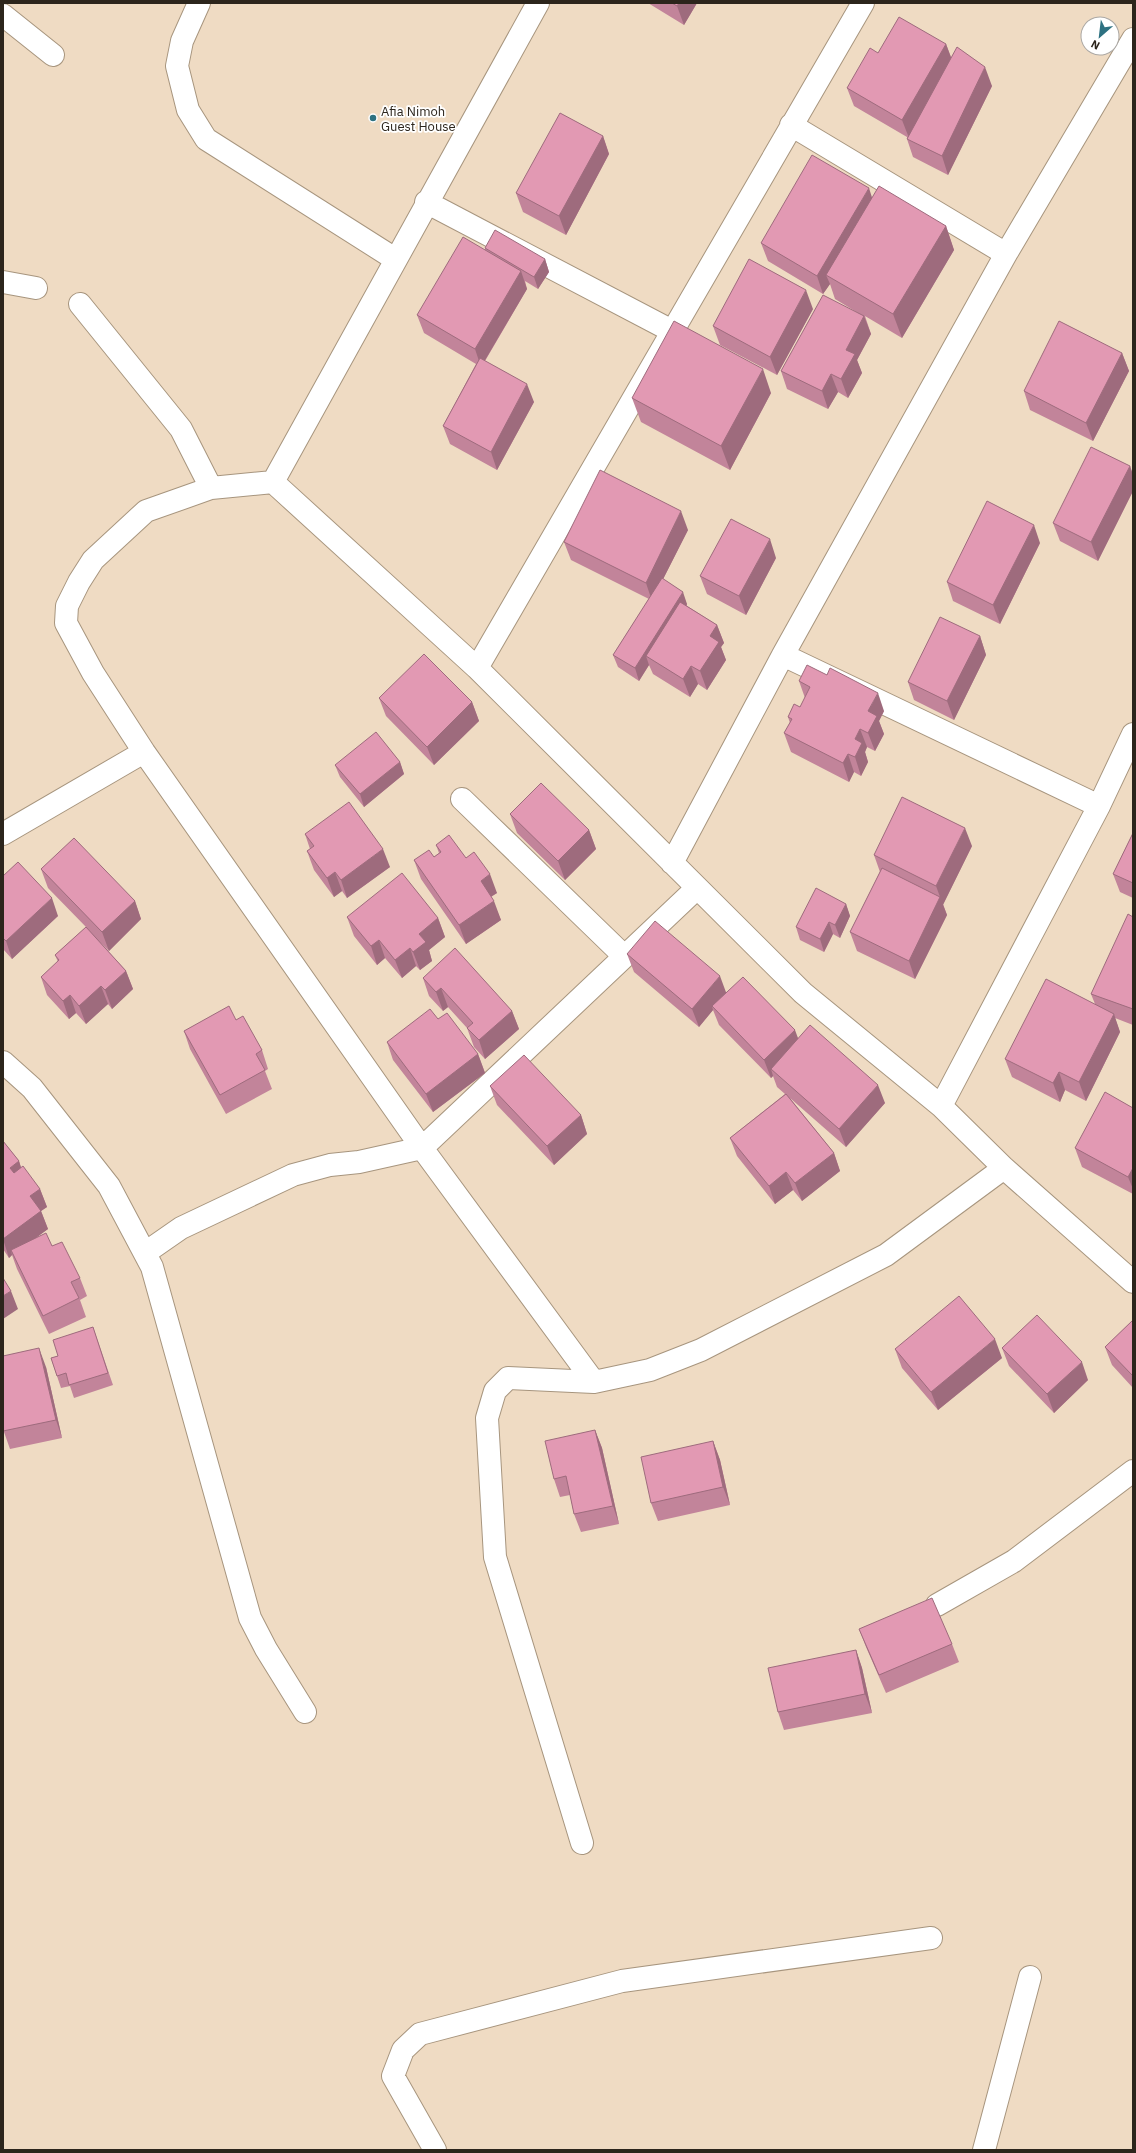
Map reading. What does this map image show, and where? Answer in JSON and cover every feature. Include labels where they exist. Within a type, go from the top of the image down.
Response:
[{"type":"street","points":[[199,3],[182,41],[177,66],[188,110],[206,139],[395,258]]},
{"type":"street","points":[[273,482],[395,258],[538,3]]},
{"type":"street","points":[[477,668],[863,3]]},
{"type":"street","points":[[3,15],[53,55]]},
{"type":"street","points":[[672,863],[783,656],[1006,254],[1133,40]]},
{"type":"street","points":[[791,125],[1006,254]]},
{"type":"street","points":[[426,202],[672,331]]},
{"type":"street","points":[[3,282],[36,288]]},
{"type":"street","points":[[80,304],[181,429],[211,488]]},
{"type":"street","points":[[594,1382],[422,1148],[144,752],[93,673],[66,623],[67,606],[79,582],[93,560],[146,511],[211,488],[273,482],[477,668],[803,993],[941,1106],[1004,1168],[1133,1282]]},
{"type":"street","points":[[783,656],[1099,806]]},
{"type":"street","points":[[941,1106],[1099,806],[1133,734]]},
{"type":"street","points":[[3,834],[144,752]]},
{"type":"street","points":[[462,799],[624,956]]},
{"type":"street","points":[[145,1253],[194,1221],[293,1175],[330,1165],[365,1160],[422,1148],[697,888]]},
{"type":"street","points":[[3,1062],[32,1088],[109,1186],[145,1253],[154,1275],[250,1618],[266,1649],[305,1712]]},
{"type":"street","points":[[582,1844],[495,1557],[487,1418],[495,1391],[508,1378],[594,1382],[650,1370],[701,1350],[886,1255],[1004,1168]]},
{"type":"street","points":[[937,1605],[1014,1561],[1133,1471]]},
{"type":"street","points":[[435,2150],[393,2076],[403,2050],[420,2034],[622,1981],[931,1938]]},
{"type":"street","points":[[984,2150],[1030,1977]]},
{"type":"building","points":[[672,3],[679,3],[677,6]]},
{"type":"building","points":[[899,17],[946,44],[902,120],[847,88],[870,48],[878,53]]},
{"type":"building","points":[[957,47],[985,67],[942,156],[907,139]]},
{"type":"building","points":[[560,113],[603,136],[559,216],[516,193]]},
{"type":"building","points":[[812,155],[869,188],[817,276],[761,243]]},
{"type":"building","points":[[879,186],[946,226],[893,314],[826,275]]},
{"type":"building","points":[[495,230],[545,259],[534,277],[485,248]]},
{"type":"building","points":[[463,237],[521,271],[475,349],[417,315]]},
{"type":"building","points":[[749,259],[806,290],[770,357],[713,326]]},
{"type":"building","points":[[823,295],[864,316],[846,350],[855,354],[841,379],[831,374],[822,391],[781,371]]},
{"type":"building","points":[[674,321],[763,369],[721,446],[632,398]]},
{"type":"building","points":[[1059,321],[1122,353],[1086,423],[1024,391]]},
{"type":"building","points":[[480,358],[527,384],[491,452],[443,426]]},
{"type":"building","points":[[1091,447],[1130,466],[1091,542],[1053,523]]},
{"type":"building","points":[[600,470],[681,511],[646,583],[564,542]]},
{"type":"building","points":[[987,501],[1034,525],[993,605],[947,582]]},
{"type":"building","points":[[731,519],[770,539],[739,596],[700,576]]},
{"type":"building","points":[[662,578],[683,592],[635,668],[613,655]]},
{"type":"building","points":[[680,602],[717,625],[710,636],[719,642],[700,671],[691,666],[683,679],[646,656]]},
{"type":"building","points":[[940,617],[980,636],[947,701],[908,682]]},
{"type":"building","points":[[424,654],[472,702],[427,747],[379,698]]},
{"type":"building","points":[[807,665],[827,675],[830,668],[878,693],[868,711],[877,716],[868,733],[860,729],[855,739],[862,743],[855,757],[848,754],[843,763],[784,733],[792,719],[788,717],[794,704],[800,707],[810,687],[799,681]]},
{"type":"building","points":[[376,732],[400,762],[360,794],[335,765]]},
{"type":"building","points":[[541,783],[589,830],[558,861],[510,814]]},
{"type":"building","points":[[902,797],[965,828],[936,886],[874,855]]},
{"type":"building","points":[[349,802],[383,849],[341,880],[335,872],[327,878],[307,851],[314,846],[305,834]]},
{"type":"building","points":[[1133,833],[1133,883],[1113,874]]},
{"type":"building","points":[[449,835],[466,858],[474,852],[490,874],[481,881],[494,901],[459,925],[414,860],[429,850],[434,857],[441,852],[436,845]]},
{"type":"building","points":[[74,838],[135,901],[102,932],[41,869]]},
{"type":"building","points":[[18,862],[52,898],[6,941],[3,938],[3,876]]},
{"type":"building","points":[[882,868],[940,897],[909,961],[850,932]]},
{"type":"building","points":[[402,873],[438,918],[419,934],[426,942],[413,952],[410,948],[395,960],[379,940],[371,946],[347,917]]},
{"type":"building","points":[[816,888],[846,904],[835,925],[829,922],[820,939],[796,927]]},
{"type":"building","points":[[1128,914],[1133,917],[1133,1009],[1091,994]]},
{"type":"building","points":[[655,921],[720,976],[692,1009],[627,954]]},
{"type":"building","points":[[86,927],[126,971],[105,990],[101,986],[79,1006],[70,995],[63,1001],[41,977],[59,960],[55,955]]},
{"type":"building","points":[[455,948],[512,1011],[479,1040],[467,1028],[473,1023],[441,988],[436,992],[423,978]]},
{"type":"building","points":[[743,977],[795,1030],[764,1060],[712,1006]]},
{"type":"building","points":[[1046,979],[1114,1014],[1079,1082],[1059,1072],[1053,1083],[1005,1059]]},
{"type":"building","points":[[229,1006],[236,1020],[243,1016],[262,1050],[256,1054],[265,1070],[220,1095],[184,1031]]},
{"type":"building","points":[[430,1009],[438,1019],[447,1013],[478,1054],[426,1094],[387,1042]]},
{"type":"building","points":[[810,1025],[878,1085],[839,1129],[771,1069]]},
{"type":"building","points":[[524,1055],[581,1115],[547,1146],[490,1086]]},
{"type":"building","points":[[1105,1092],[1133,1108],[1133,1168],[1128,1177],[1075,1148]]},
{"type":"building","points":[[786,1094],[834,1153],[795,1183],[786,1172],[769,1186],[730,1138]]},
{"type":"building","points":[[3,1141],[19,1161],[10,1168],[14,1173],[23,1166],[40,1189],[30,1196],[41,1211],[3,1239]]},
{"type":"building","points":[[46,1233],[52,1246],[62,1242],[80,1278],[71,1282],[79,1298],[43,1316],[11,1250]]},
{"type":"building","points":[[3,1278],[11,1291],[3,1296]]},
{"type":"building","points":[[959,1296],[995,1339],[931,1392],[895,1349]]},
{"type":"building","points":[[1037,1315],[1082,1362],[1047,1394],[1002,1348]]},
{"type":"building","points":[[1133,1320],[1133,1376],[1105,1347]]},
{"type":"building","points":[[93,1327],[108,1373],[69,1385],[66,1373],[57,1376],[51,1358],[58,1356],[53,1340]]},
{"type":"building","points":[[39,1348],[56,1420],[3,1431],[3,1356]]},
{"type":"building","points":[[595,1430],[613,1506],[574,1514],[566,1476],[554,1479],[545,1441]]},
{"type":"building","points":[[713,1441],[723,1487],[651,1503],[641,1457]]},
{"type":"building","points":[[932,1598],[952,1644],[879,1675],[859,1629]]},
{"type":"building","points":[[856,1650],[865,1694],[778,1712],[768,1668]]},
{"type":"place","name":"Afia Nimoh Guest House","points":[[373,118]]}]
